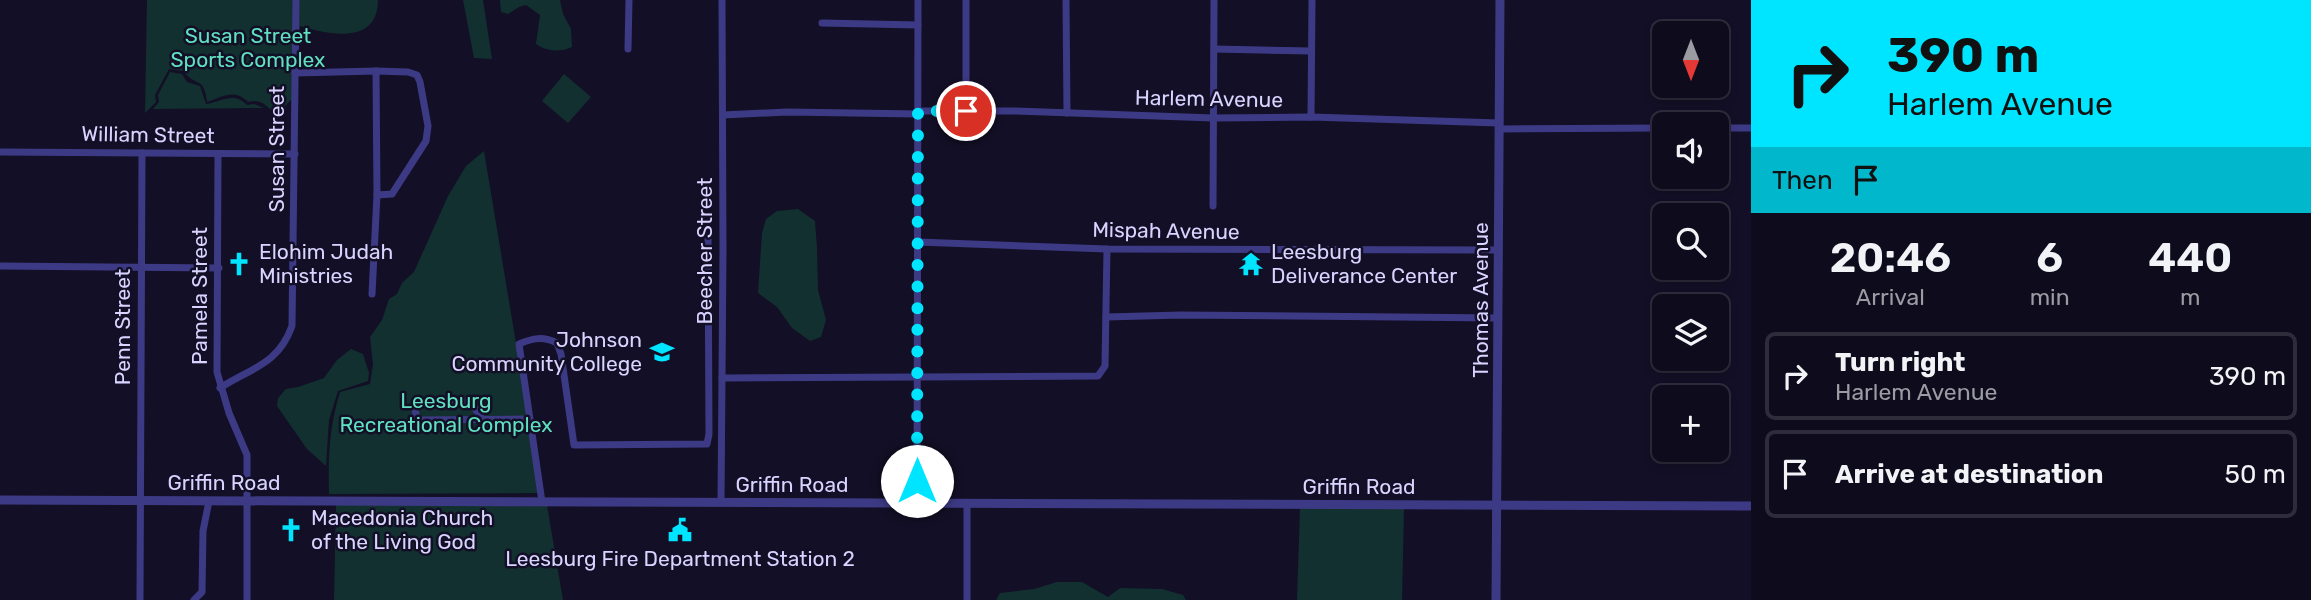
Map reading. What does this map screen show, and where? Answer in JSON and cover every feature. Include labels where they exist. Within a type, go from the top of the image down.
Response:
[{"type":"street","name":"Susan Street","points":[[220,388],[270,360],[283,345],[292,326],[296,0]]},
{"type":"street","points":[[628,49],[629,0]]},
{"type":"street","name":"Beecher Street","points":[[721,503],[722,0]]},
{"type":"street","points":[[917,504],[918,0]]},
{"type":"street","points":[[966,0],[966,111]]},
{"type":"street","points":[[1066,0],[1067,114]]},
{"type":"street","points":[[1213,206],[1214,0]]},
{"type":"street","points":[[1311,117],[1312,0]]},
{"type":"street","name":"Thomas Avenue","points":[[1496,600],[1500,0]]},
{"type":"street","points":[[822,23],[918,25]]},
{"type":"street","points":[[1214,49],[1311,51]]},
{"type":"street","points":[[295,73],[376,71],[408,72],[417,75],[428,126],[426,141],[392,194],[377,195]]},
{"type":"street","points":[[372,294],[377,195],[376,71]]},
{"type":"street","name":"Harlem Avenue","points":[[723,115],[966,111],[1213,118],[1311,117],[1499,126],[1652,128]]},
{"type":"street","points":[[1729,128],[1751,128]]},
{"type":"street","name":"William Street","points":[[0,152],[295,154]]},
{"type":"street","name":"Penn Street","points":[[140,600],[142,153]]},
{"type":"street","name":"Pamela Street","points":[[218,154],[217,372],[220,388],[247,455],[247,600]]},
{"type":"street","points":[[542,502],[519,344],[532,338],[547,338],[557,343],[575,445],[707,444],[708,226]]},
{"type":"street","name":"Mispah Avenue","points":[[918,242],[1107,249],[1498,250]]},
{"type":"street","points":[[722,378],[1094,377],[1104,369],[1107,249]]},
{"type":"street","points":[[0,266],[219,268]]},
{"type":"street","points":[[1106,317],[1498,318]]},
{"type":"street","points":[[481,419],[470,401],[419,402],[415,410],[417,420],[530,419]]},
{"type":"street","name":"Griffin Road","points":[[0,500],[1751,506]]},
{"type":"street","points":[[194,600],[202,592],[203,531],[209,501]]},
{"type":"street","points":[[967,504],[967,600]]},
{"type":"green space","name":"Susan Street Sports Complex","points":[[147,0],[296,0],[295,96],[275,113],[260,102],[248,102],[238,95],[223,96],[207,102],[202,85],[183,71],[169,69],[155,95],[156,102],[145,113]]},
{"type":"green space","points":[[299,0],[378,0],[376,14],[370,24],[361,30],[337,34],[300,26],[298,62]]},
{"type":"green space","points":[[463,0],[483,0],[492,59],[474,58]]},
{"type":"green space","points":[[500,0],[560,0],[563,14],[571,29],[572,47],[553,50],[536,44],[540,15],[526,5],[508,14],[501,12]]},
{"type":"green space","points":[[170,72],[182,74],[187,82],[200,86],[206,104],[232,98],[247,105],[254,104],[264,108],[153,109],[159,102],[158,95]]},
{"type":"green space","points":[[564,74],[591,97],[568,123],[542,101]]},
{"type":"green space","name":"Leesburg Recreational Complex","points":[[484,151],[541,493],[329,494],[330,443],[340,392],[370,384],[373,364],[370,337],[382,320],[389,299],[397,294],[402,283],[414,272],[448,196],[466,166]]},
{"type":"green space","points":[[798,209],[815,221],[818,290],[826,320],[821,337],[810,341],[792,328],[777,307],[758,293],[762,233],[766,219],[777,211]]},
{"type":"green space","points":[[351,349],[363,354],[369,373],[368,381],[338,391],[329,420],[326,466],[307,449],[277,406],[278,398],[286,389],[324,378],[337,360]]},
{"type":"green space","points":[[336,504],[547,505],[563,600],[334,600]]},
{"type":"green space","points":[[1300,508],[1404,509],[1402,600],[1297,600]]},
{"type":"green space","points":[[1057,582],[1082,582],[1108,597],[1120,588],[1162,589],[1183,595],[1186,600],[996,600],[1000,593],[1034,589]]},
{"type":"place","name":"Elohim Judah Ministries","points":[[239,264]]},
{"type":"place","name":"Leesburg Deliverance Center","points":[[1251,264]]},
{"type":"place","name":"Johnson Community College","points":[[662,352]]},
{"type":"place","name":"Macedonia Church of the Living God","points":[[291,530]]},
{"type":"place","name":"Leesburg Fire Department Station 2","points":[[680,530]]},
{"type":"route","points":[[917,481],[918,111],[966,111]]}]
